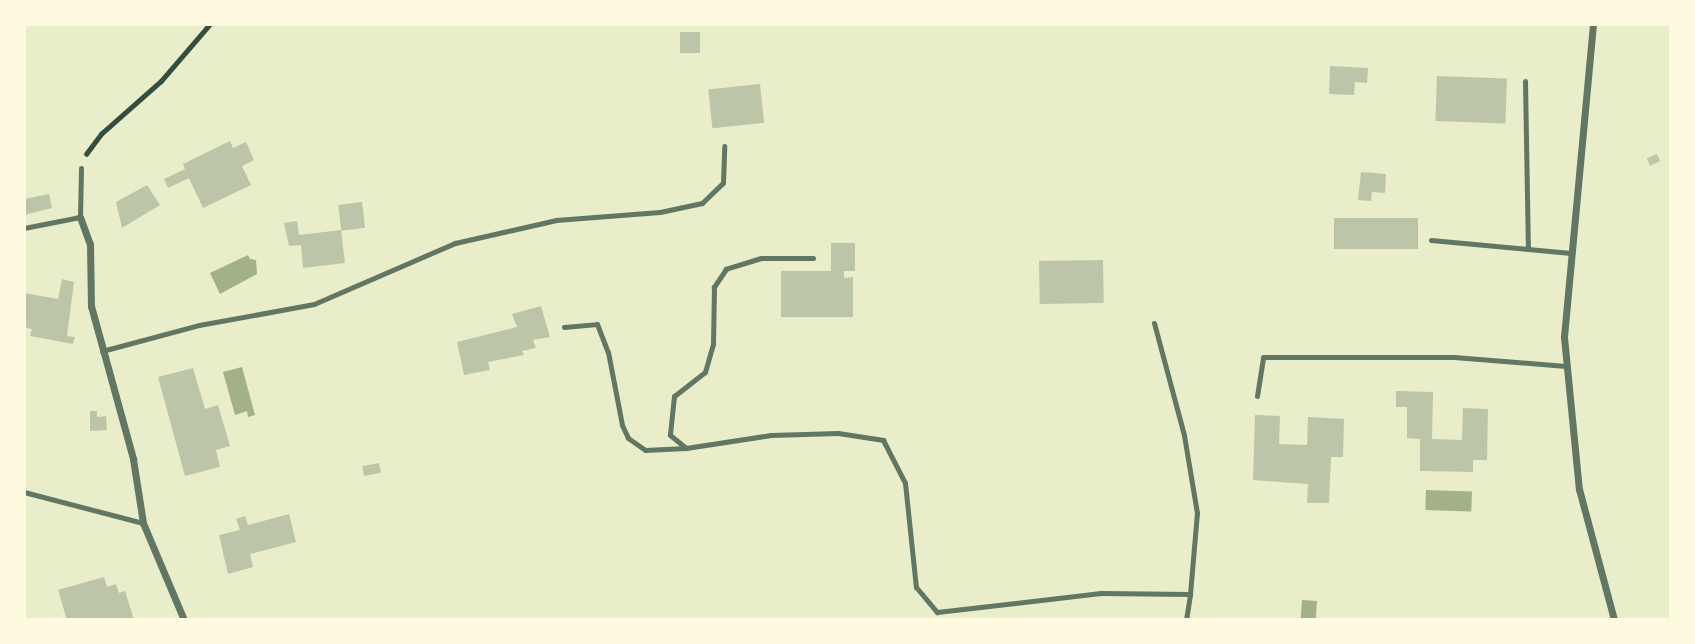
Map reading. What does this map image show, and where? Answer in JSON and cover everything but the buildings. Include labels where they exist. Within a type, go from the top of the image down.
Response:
[{"type":"street","points":[[1592,24],[1563,337],[1579,489],[1614,620]]},
{"type":"street","points":[[80,218],[90,244],[91,306],[133,459],[143,523],[184,620]]},
{"type":"lane","points":[[1525,81],[1528,249]]},
{"type":"lane","points":[[102,351],[199,325],[314,304],[455,243],[556,220],[660,212],[702,203],[723,183],[724,146]]},
{"type":"lane","points":[[24,228],[80,218],[81,168]]},
{"type":"lane","points":[[1431,240],[1571,253]]},
{"type":"lane","points":[[686,447],[670,435],[674,396],[705,372],[713,344],[714,287],[726,269],[761,258],[813,258]]},
{"type":"lane","points":[[1154,323],[1184,435],[1197,513],[1191,594],[1186,620]]},
{"type":"lane","points":[[564,327],[597,324],[608,352],[622,425],[628,438],[645,450],[771,435],[838,433],[883,440],[905,483],[916,587],[937,612],[1101,593],[1191,594]]},
{"type":"lane","points":[[1257,396],[1263,356],[1454,357],[1566,366]]},
{"type":"lane","points":[[24,492],[143,523]]},
{"type":"path","points":[[81,168],[87,150],[101,134],[161,81],[210,24]]},
{"type":"shaded area","points":[[248,255],[250,259],[256,260],[257,274],[220,294],[210,273]]},
{"type":"shaded area","points":[[242,367],[255,415],[248,417],[247,411],[235,415],[223,372]]},
{"type":"shaded area","points":[[1426,490],[1472,492],[1471,512],[1425,510]]},
{"type":"shaded area","points":[[1302,600],[1317,601],[1316,620],[1301,619]]}]
